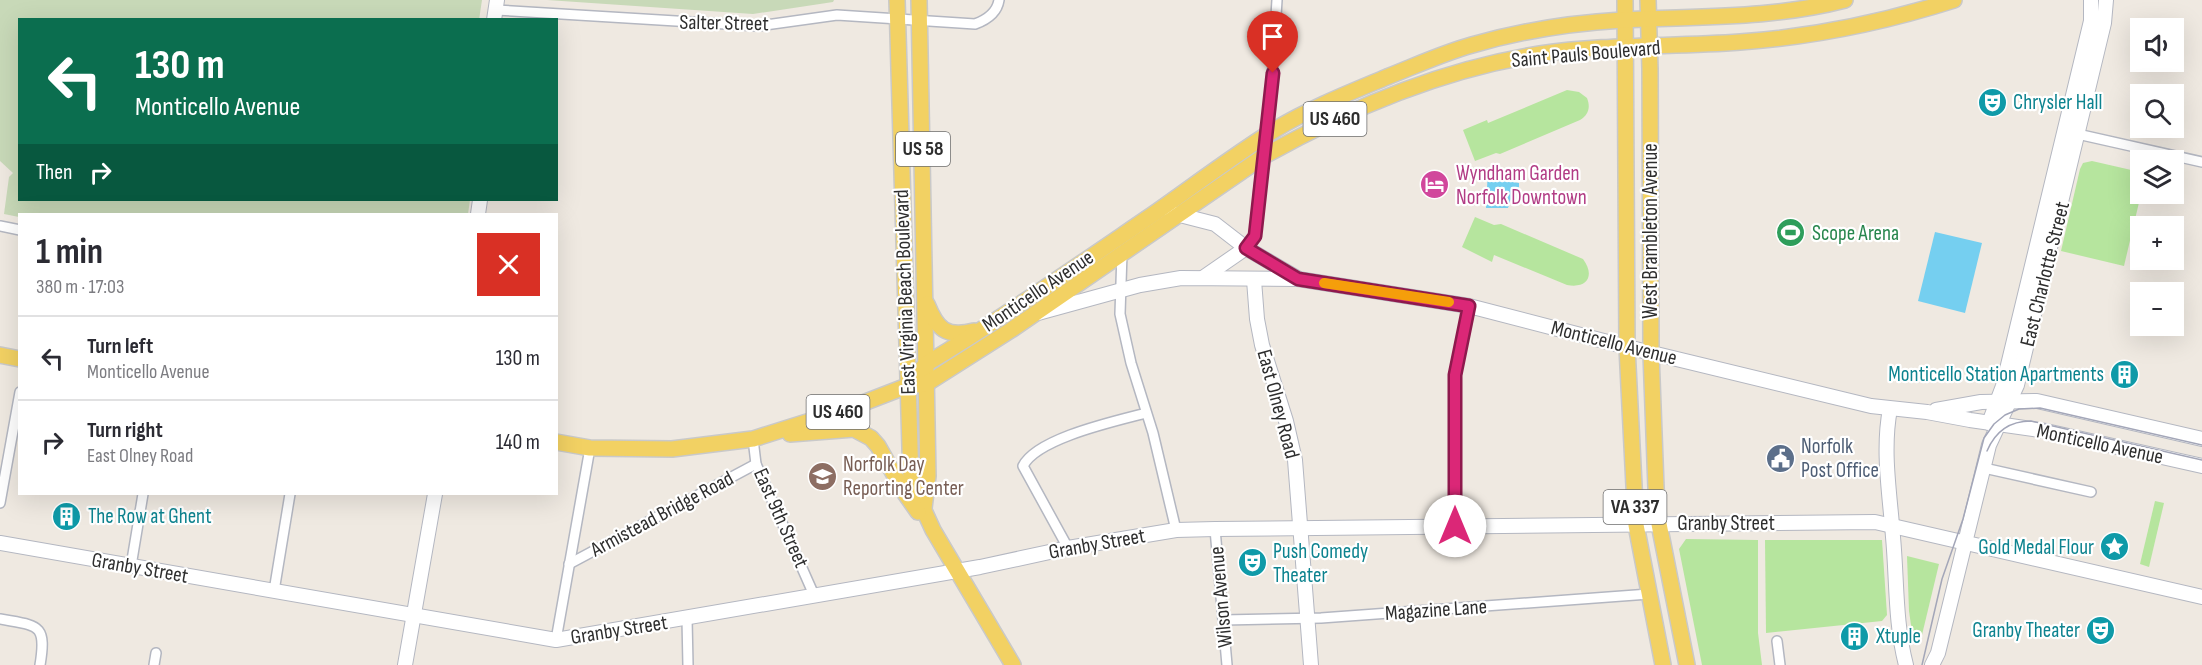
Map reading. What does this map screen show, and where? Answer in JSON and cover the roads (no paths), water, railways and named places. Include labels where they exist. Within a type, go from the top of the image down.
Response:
[{"type":"main road","name":"East Virginia Beach Boulevard","points":[[897,0],[911,482],[932,528],[957,571]]},
{"type":"main road","name":"East Virginia Beach Boulevard","points":[[919,0],[928,476],[924,508]]},
{"type":"main road","points":[[1625,0],[1626,20]]},
{"type":"main road","name":"West Brambleton Avenue","points":[[1648,0],[1651,353],[1656,488],[1659,524],[1687,665]]},
{"type":"main road","name":"Saint Pauls Boulevard","points":[[1155,213],[1267,135],[1342,96],[1472,45],[1511,35],[1626,20],[1744,16],[1845,0]]},
{"type":"main road","name":"Saint Pauls Boulevard","points":[[1178,214],[1264,156],[1307,132],[1354,111],[1443,77],[1485,65],[1576,50],[1707,45],[1790,37],[1858,25],[1920,5],[1954,0]]},
{"type":"main road","name":"VA 337","points":[[1626,20],[1626,47]]},
{"type":"main road","name":"West Brambleton Avenue","points":[[1626,47],[1627,347],[1636,525],[1663,665]]},
{"type":"main road","name":"Monticello Avenue","points":[[907,386],[926,364],[1155,213]]},
{"type":"main road","name":"Monticello Avenue","points":[[558,442],[590,448],[672,449],[753,439],[907,386],[926,384],[1036,313],[1178,214]]},
{"type":"main road","points":[[925,298],[932,318],[940,329],[953,334],[981,329]]},
{"type":"main road","points":[[0,355],[18,359]]},
{"type":"main road","points":[[769,435],[854,429],[863,433],[878,446],[903,492],[932,528]]},
{"type":"main road","name":"US 58","points":[[957,571],[1013,665]]},
{"type":"street","name":"Salter Street","points":[[496,10],[758,26],[837,15],[975,24],[987,19],[998,6],[999,0]]},
{"type":"street","points":[[1204,277],[1246,248],[1255,236],[1270,111],[1277,0]]},
{"type":"street","name":"East Charlotte Street","points":[[1932,665],[1938,653],[1994,424],[2031,332],[2071,132],[2091,21],[2091,0]]},
{"type":"street","name":"East Charlotte Street","points":[[2071,132],[2104,23],[2106,0]]},
{"type":"street","points":[[2071,132],[2202,162]]},
{"type":"street","name":"Monticello Avenue","points":[[1155,213],[1178,214],[1215,224],[1246,248],[1298,279]]},
{"type":"street","points":[[0,226],[18,230]]},
{"type":"street","points":[[1122,253],[1120,314],[1153,433],[1176,530]]},
{"type":"street","name":"Monticello Avenue","points":[[1036,313],[1140,285],[1204,277],[1254,280],[1298,279],[1469,306],[1651,353],[1890,409],[1928,412],[1994,424],[2046,430],[2202,466]]},
{"type":"street","name":"East Olney Road","points":[[1254,280],[1262,345],[1292,443],[1311,665]]},
{"type":"street","points":[[1455,526],[1455,375],[1469,306]]},
{"type":"street","name":"Monticello Avenue","points":[[1928,412],[1981,402],[2037,401],[2202,439]]},
{"type":"street","points":[[0,503],[18,403]]},
{"type":"street","points":[[1890,409],[1887,437],[1892,526],[1898,617],[1906,665]]},
{"type":"street","points":[[1068,548],[1023,466],[1027,457],[1070,434],[1146,413]]},
{"type":"street","name":"East 9th Street","points":[[753,439],[756,464],[814,595]]},
{"type":"street","points":[[556,640],[590,448]]},
{"type":"street","name":"Armistead Bridge Road","points":[[569,564],[756,464]]},
{"type":"street","points":[[1984,468],[2091,492]]},
{"type":"street","points":[[131,566],[143,495]]},
{"type":"street","points":[[274,591],[290,495]]},
{"type":"street","points":[[405,665],[435,495]]},
{"type":"street","name":"Granby Street","points":[[0,543],[556,640],[687,619],[1176,530],[1875,522],[2202,597]]},
{"type":"street","name":"Wilson Avenue","points":[[1215,529],[1227,665]]},
{"type":"street","name":"Magazine Lane","points":[[1223,620],[1308,618],[1649,594]]},
{"type":"street","points":[[0,619],[32,625],[39,630],[44,643],[40,665]]},
{"type":"street","points":[[687,619],[688,665]]},
{"type":"street","points":[[1777,640],[1780,665]]},
{"type":"street","points":[[154,665],[156,653]]},
{"type":"water","points":[[1488,169],[1507,170],[1512,182],[1519,183],[1519,193],[1513,193],[1508,208],[1486,208]]},
{"type":"water","points":[[1935,232],[1982,243],[1965,313],[1918,301]]},
{"type":"tram line","points":[[1922,665],[1942,579],[1963,519],[1984,438],[1994,424],[2005,415],[2019,409],[2040,408],[2202,445]]},
{"type":"tram line","points":[[1987,451],[1994,438],[2004,429],[2016,423],[2031,421],[2202,460]]},
{"type":"place","name":"Chrysler Hall","points":[[1992,102]]},
{"type":"place","name":"Wyndham Garden Norfolk Downtown","points":[[1435,185]]},
{"type":"place","name":"Scope Arena","points":[[1791,233]]},
{"type":"place","name":"Monticello Station Apartments","points":[[2125,374]]},
{"type":"place","name":"Norfolk Post Office","points":[[1780,458]]},
{"type":"place","name":"Norfolk Day Reporting Center","points":[[822,476]]},
{"type":"place","name":"The Row at Ghent","points":[[67,516]]},
{"type":"place","name":"Gold Medal Flour","points":[[2115,547]]},
{"type":"place","name":"Push Comedy Theater","points":[[1252,563]]},
{"type":"place","name":"Granby Theater","points":[[2101,630]]},
{"type":"place","name":"Xtuple","points":[[1855,636]]}]
